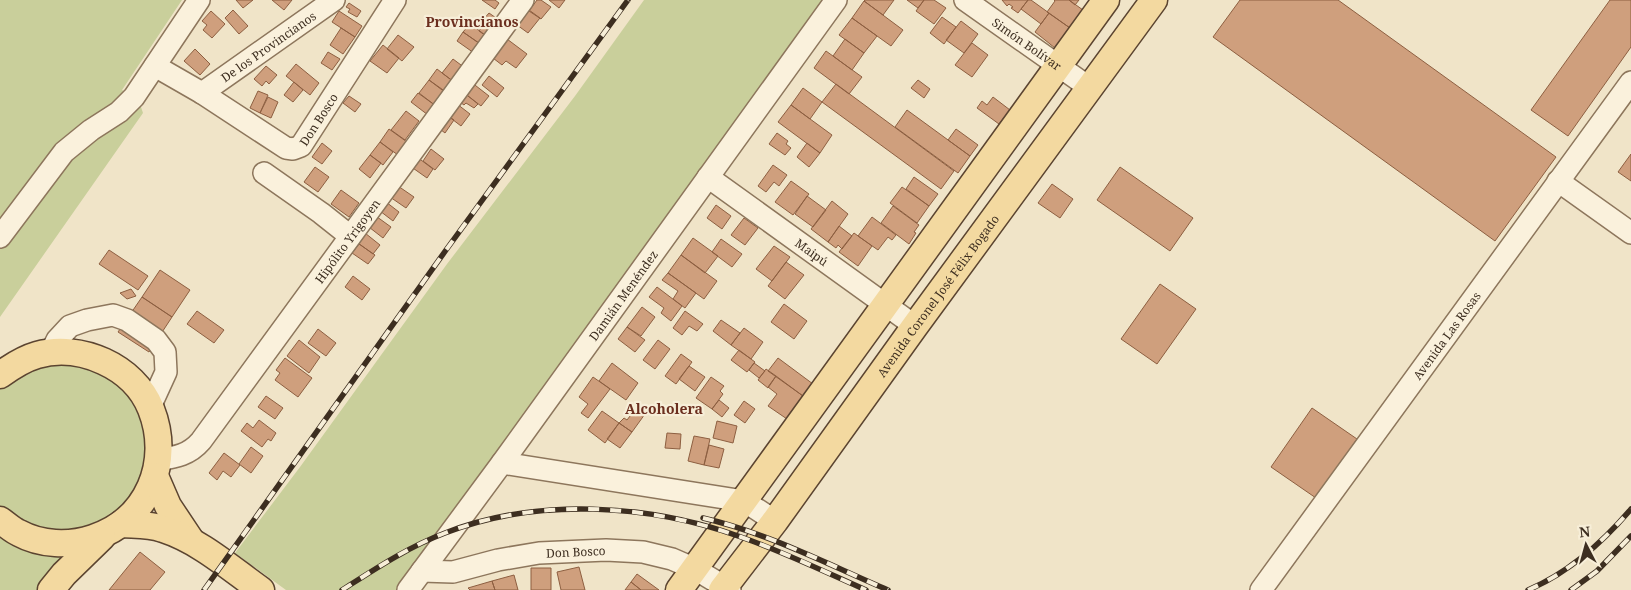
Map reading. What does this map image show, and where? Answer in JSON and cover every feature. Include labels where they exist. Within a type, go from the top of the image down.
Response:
[{"type":"main road","points":[[679,590],[1106,0]]},
{"type":"main road","name":"Avenida Coronel José Félix Bogado","points":[[725,589],[1154,0]]},
{"type":"main road","points":[[0,349],[43,354],[64,352],[91,356],[115,367],[136,385],[150,408],[158,433],[157,468],[168,506],[190,539]]},
{"type":"main road","points":[[0,375],[16,364],[43,354]]},
{"type":"main road","points":[[51,590],[64,574],[140,505],[147,494],[157,468]]},
{"type":"main road","points":[[0,520],[19,534],[48,543],[78,543],[114,529],[145,525],[162,528],[190,539],[261,590]]},
{"type":"street","points":[[0,237],[64,152],[119,112],[134,97],[199,0]]},
{"type":"street","name":"De los Provincianos","points":[[202,94],[334,0]]},
{"type":"street","name":"Don Bosco","points":[[155,66],[286,148],[293,149],[301,146],[395,0]]},
{"type":"street","name":"Hipólito Yrigoyen","points":[[157,468],[194,449],[523,0]]},
{"type":"street","name":"Damián Menéndez","points":[[408,590],[502,463],[836,0]]},
{"type":"street","name":"Simón Bolívar","points":[[965,0],[1090,88]]},
{"type":"street","name":"Avenida Las Rosas","points":[[1261,590],[1631,82]]},
{"type":"street","points":[[264,173],[350,236]]},
{"type":"street","name":"Maipú","points":[[708,177],[915,326]]},
{"type":"street","points":[[1558,181],[1631,233]]},
{"type":"street","points":[[43,354],[70,326],[87,320],[113,315],[127,320],[156,340],[165,352],[166,372],[150,408]]},
{"type":"street","points":[[502,463],[744,501],[775,521]]},
{"type":"street","name":"Don Bosco","points":[[422,571],[453,572],[498,560],[540,553],[606,550],[643,552],[672,559],[695,569],[725,589]]},
{"type":"green space","points":[[0,0],[182,0],[122,90],[139,101],[143,113],[0,317]]},
{"type":"green space","points":[[644,0],[830,0],[402,590],[286,590],[235,553],[300,467],[447,264],[575,96]]},
{"type":"green space","points":[[46,361],[93,365],[130,392],[149,435],[143,481],[114,518],[73,534],[33,530],[0,510],[0,385]]},
{"type":"green space","points":[[0,531],[84,546],[39,590],[0,590]]},
{"type":"building","points":[[236,0],[253,0],[243,8]]},
{"type":"building","points":[[272,0],[292,0],[284,10]]},
{"type":"building","points":[[482,0],[495,0],[499,3],[495,9]]},
{"type":"building","points":[[537,0],[541,0],[551,7],[541,19],[529,11]]},
{"type":"building","points":[[549,0],[565,0],[559,8]]},
{"type":"building","points":[[865,0],[894,0],[883,15]]},
{"type":"building","points":[[907,0],[924,0],[918,8]]},
{"type":"building","points":[[924,0],[934,0],[946,8],[934,24],[916,11]]},
{"type":"building","points":[[1002,0],[1028,0],[1018,13],[1009,4],[1007,6]]},
{"type":"building","points":[[1028,0],[1031,0],[1049,13],[1041,24],[1021,9]]},
{"type":"building","points":[[1054,0],[1069,0],[1083,10],[1070,28],[1047,12]]},
{"type":"building","points":[[1069,0],[1079,0],[1075,5]]},
{"type":"building","points":[[1240,0],[1338,0],[1556,157],[1495,241],[1213,37]]},
{"type":"building","points":[[1610,0],[1631,0],[1631,47],[1568,136],[1531,110]]},
{"type":"building","points":[[864,1],[903,30],[891,46],[852,18]]},
{"type":"building","points":[[349,3],[361,11],[357,17],[348,12],[350,9],[346,7]]},
{"type":"building","points":[[233,10],[248,26],[239,34],[225,18]]},
{"type":"building","points":[[529,10],[540,18],[528,33],[517,25]]},
{"type":"building","points":[[211,11],[225,24],[212,38],[203,30],[207,25],[202,21]]},
{"type":"building","points":[[339,11],[362,26],[355,37],[332,22]]},
{"type":"building","points":[[489,13],[499,20],[493,29],[482,21]]},
{"type":"building","points":[[1049,13],[1070,28],[1055,48],[1035,32]]},
{"type":"building","points":[[942,17],[956,27],[944,44],[930,33]]},
{"type":"building","points":[[852,18],[877,36],[864,53],[839,35]]},
{"type":"building","points":[[961,21],[978,34],[964,53],[946,40]]},
{"type":"building","points":[[485,23],[492,28],[486,36],[479,31]]},
{"type":"building","points":[[470,24],[488,37],[482,45],[463,32]]},
{"type":"building","points":[[341,28],[355,37],[343,54],[330,45]]},
{"type":"building","points":[[463,32],[480,44],[474,53],[457,41]]},
{"type":"building","points":[[398,35],[414,47],[402,61],[387,49]]},
{"type":"building","points":[[503,36],[527,54],[516,68],[506,61],[502,65],[489,55]]},
{"type":"building","points":[[845,39],[864,53],[852,70],[833,56]]},
{"type":"building","points":[[972,43],[988,55],[972,77],[955,65]]},
{"type":"building","points":[[383,45],[399,58],[387,73],[370,61]]},
{"type":"building","points":[[195,49],[210,64],[200,75],[184,61]]},
{"type":"building","points":[[826,51],[862,77],[849,94],[814,68]]},
{"type":"building","points":[[328,52],[340,59],[332,70],[321,63]]},
{"type":"building","points":[[453,59],[465,68],[454,82],[442,73]]},
{"type":"building","points":[[296,64],[319,83],[310,95],[286,76]]},
{"type":"building","points":[[266,66],[277,75],[269,84],[266,81],[262,86],[254,79]]},
{"type":"building","points":[[437,69],[454,82],[446,93],[429,80]]},
{"type":"building","points":[[489,76],[504,88],[497,97],[482,85]]},
{"type":"building","points":[[429,80],[446,92],[436,106],[419,93]]},
{"type":"building","points":[[918,80],[930,89],[924,98],[911,88]]},
{"type":"building","points":[[294,82],[303,90],[293,102],[284,95]]},
{"type":"building","points":[[471,82],[489,96],[481,106],[463,92]]},
{"type":"building","points":[[836,84],[954,171],[941,189],[822,102]]},
{"type":"building","points":[[803,88],[822,102],[810,119],[791,105]]},
{"type":"building","points":[[258,91],[268,95],[260,113],[250,108]]},
{"type":"building","points":[[463,92],[478,104],[474,108],[466,103],[464,105],[457,100]]},
{"type":"building","points":[[418,93],[436,106],[428,115],[411,102]]},
{"type":"building","points":[[349,96],[361,104],[355,112],[343,103]]},
{"type":"building","points":[[268,97],[278,102],[271,118],[260,113]]},
{"type":"building","points":[[993,97],[1010,110],[999,124],[977,108],[982,101],[987,105]]},
{"type":"building","points":[[457,104],[470,114],[461,126],[448,116]]},
{"type":"building","points":[[791,105],[832,135],[820,153],[778,122]]},
{"type":"building","points":[[907,110],[970,156],[958,173],[895,127]]},
{"type":"building","points":[[406,111],[419,121],[405,140],[391,130]]},
{"type":"building","points":[[446,114],[454,120],[445,133],[436,126]]},
{"type":"building","points":[[389,129],[407,142],[398,155],[380,142]]},
{"type":"building","points":[[956,129],[978,145],[970,156],[948,140]]},
{"type":"building","points":[[777,133],[788,141],[786,144],[791,148],[785,155],[769,144]]},
{"type":"building","points":[[380,142],[393,152],[383,165],[370,155]]},
{"type":"building","points":[[322,143],[332,151],[322,164],[312,157]]},
{"type":"building","points":[[807,143],[820,153],[809,167],[797,157]]},
{"type":"building","points":[[431,149],[444,159],[435,170],[423,161]]},
{"type":"building","points":[[1631,154],[1631,181],[1618,172]]},
{"type":"building","points":[[370,155],[381,163],[370,178],[359,169]]},
{"type":"building","points":[[417,157],[433,169],[427,178],[410,166]]},
{"type":"building","points":[[773,165],[787,175],[779,186],[774,182],[766,192],[758,186]]},
{"type":"building","points":[[315,167],[329,177],[318,192],[304,182]]},
{"type":"building","points":[[1120,167],[1193,218],[1170,251],[1097,200]]},
{"type":"building","points":[[914,177],[938,194],[929,206],[906,189]]},
{"type":"building","points":[[791,181],[809,194],[793,215],[775,202]]},
{"type":"building","points":[[1052,184],[1073,199],[1060,218],[1038,203]]},
{"type":"building","points":[[398,186],[414,197],[406,208],[390,197]]},
{"type":"building","points":[[902,187],[929,206],[917,223],[890,203]]},
{"type":"building","points":[[341,190],[359,203],[349,217],[331,204]]},
{"type":"building","points":[[807,196],[826,210],[813,227],[795,214]]},
{"type":"building","points":[[832,201],[848,214],[828,242],[811,229]]},
{"type":"building","points":[[386,202],[399,212],[393,221],[380,211]]},
{"type":"building","points":[[716,205],[731,216],[722,229],[707,218]]},
{"type":"building","points":[[893,206],[919,225],[909,244],[881,223]]},
{"type":"building","points":[[373,214],[391,227],[383,238],[365,224]]},
{"type":"building","points":[[872,217],[896,235],[892,240],[888,237],[878,250],[858,236]]},
{"type":"building","points":[[744,218],[758,228],[745,245],[731,235]]},
{"type":"building","points":[[839,226],[852,236],[842,249],[838,245],[836,248],[828,242]]},
{"type":"building","points":[[365,233],[380,245],[373,254],[358,243]]},
{"type":"building","points":[[854,233],[872,246],[858,266],[839,252]]},
{"type":"building","points":[[693,238],[718,256],[705,273],[681,255]]},
{"type":"building","points":[[721,239],[742,254],[732,267],[712,252]]},
{"type":"building","points":[[359,244],[375,255],[368,264],[352,253]]},
{"type":"building","points":[[774,246],[790,257],[772,281],[756,269]]},
{"type":"building","points":[[109,250],[148,276],[138,290],[99,264]]},
{"type":"building","points":[[681,255],[717,281],[704,299],[668,273]]},
{"type":"building","points":[[786,262],[804,275],[785,299],[768,286]]},
{"type":"building","points":[[160,270],[190,290],[172,317],[142,297]]},
{"type":"building","points":[[668,273],[696,293],[685,308],[673,299],[678,291],[662,280]]},
{"type":"building","points":[[353,276],[370,289],[362,300],[345,287]]},
{"type":"building","points":[[1160,284],[1196,309],[1157,364],[1121,339]]},
{"type":"building","points":[[657,287],[682,306],[671,321],[661,313],[664,308],[649,297]]},
{"type":"building","points":[[131,289],[136,296],[127,299],[120,293]]},
{"type":"building","points":[[142,297],[172,317],[149,352],[118,332]]},
{"type":"building","points":[[784,304],[807,321],[794,339],[771,322]]},
{"type":"building","points":[[642,307],[655,317],[641,336],[627,327]]},
{"type":"building","points":[[197,311],[224,330],[214,343],[187,324]]},
{"type":"building","points":[[685,311],[703,324],[697,331],[689,326],[682,335],[673,328]]},
{"type":"building","points":[[721,320],[740,333],[731,345],[713,331]]},
{"type":"building","points":[[627,327],[645,340],[635,352],[618,339]]},
{"type":"building","points":[[744,328],[763,342],[751,359],[731,345]]},
{"type":"building","points":[[318,329],[336,343],[326,356],[308,343]]},
{"type":"building","points":[[299,340],[320,357],[309,373],[287,356]]},
{"type":"building","points":[[658,340],[670,349],[655,369],[643,360]]},
{"type":"building","points":[[739,350],[755,362],[747,372],[731,360]]},
{"type":"building","points":[[681,354],[692,362],[676,384],[665,376]]},
{"type":"building","points":[[285,358],[312,378],[298,397],[275,380],[280,373],[276,370]]},
{"type":"building","points":[[778,358],[813,384],[803,396],[768,371]]},
{"type":"building","points":[[612,363],[638,383],[626,400],[599,381]]},
{"type":"building","points":[[754,363],[765,371],[759,378],[749,370]]},
{"type":"building","points":[[689,366],[705,377],[695,391],[679,379]]},
{"type":"building","points":[[766,369],[776,376],[768,388],[758,380]]},
{"type":"building","points":[[776,376],[803,396],[787,419],[768,406],[777,394],[768,387]]},
{"type":"building","points":[[593,377],[610,389],[588,418],[581,413],[588,404],[579,397]]},
{"type":"building","points":[[711,377],[724,386],[720,391],[723,394],[712,409],[696,398]]},
{"type":"building","points":[[266,396],[283,408],[275,419],[258,407]]},
{"type":"building","points":[[719,400],[729,408],[722,417],[712,409]]},
{"type":"building","points":[[744,401],[755,409],[745,423],[734,415]]},
{"type":"building","points":[[637,407],[645,414],[632,432],[619,423],[624,418],[627,420]]},
{"type":"building","points":[[1312,408],[1357,439],[1316,498],[1271,467]]},
{"type":"building","points":[[602,411],[619,423],[605,443],[588,430]]},
{"type":"building","points":[[259,420],[276,433],[271,441],[268,439],[262,447],[241,431],[247,423],[253,428]]},
{"type":"building","points":[[717,421],[737,426],[733,443],[713,438]]},
{"type":"building","points":[[619,423],[632,432],[620,448],[607,439]]},
{"type":"building","points":[[667,433],[681,434],[680,449],[665,448]]},
{"type":"building","points":[[694,436],[710,439],[704,465],[688,461]]},
{"type":"building","points":[[709,445],[724,449],[719,468],[704,465]]},
{"type":"building","points":[[251,447],[263,456],[251,473],[239,464]]},
{"type":"building","points":[[224,453],[240,465],[231,477],[223,471],[217,480],[209,473]]},
{"type":"building","points":[[140,552],[165,572],[150,590],[109,590]]},
{"type":"building","points":[[579,567],[585,590],[561,590],[557,572]]},
{"type":"building","points":[[531,568],[551,568],[551,590],[531,590]]},
{"type":"building","points":[[637,574],[659,590],[641,590],[631,582]]},
{"type":"building","points":[[514,575],[518,590],[495,590],[492,581]]},
{"type":"building","points":[[492,581],[495,590],[470,590],[468,588]]},
{"type":"building","points":[[631,582],[641,590],[625,590]]},
{"type":"railway","points":[[204,590],[446,250],[628,0]]},
{"type":"railway","points":[[342,590],[418,545],[480,521],[517,514],[593,509],[669,517],[706,526],[773,549],[866,590]]},
{"type":"railway","points":[[1528,590],[1557,575],[1584,556],[1631,509]]},
{"type":"railway","points":[[703,518],[751,532],[888,590]]},
{"type":"railway","points":[[1571,590],[1597,571],[1631,536]]},
{"type":"district","name":"Provincianos","points":[[472,21]]},
{"type":"district","name":"Alcoholera","points":[[664,408]]}]
